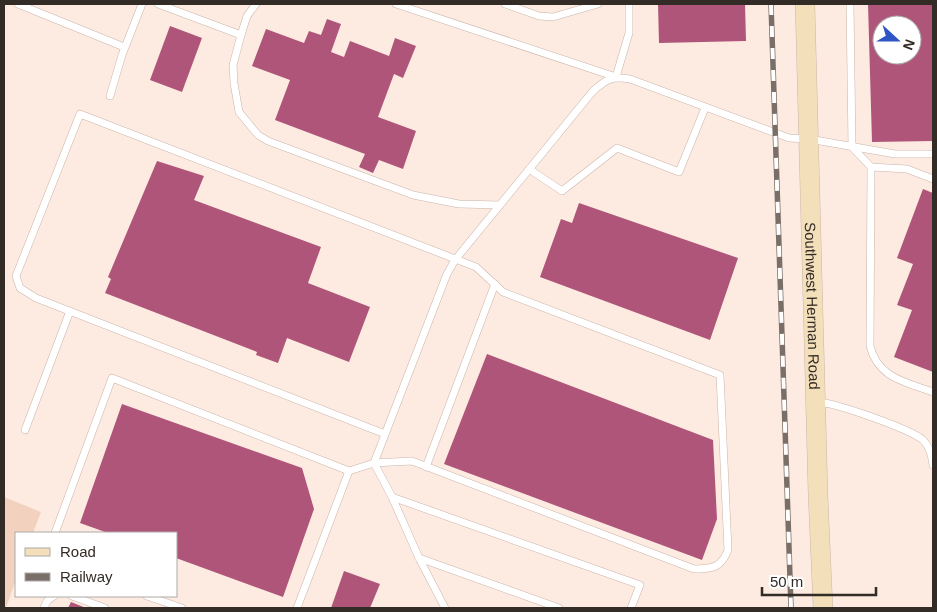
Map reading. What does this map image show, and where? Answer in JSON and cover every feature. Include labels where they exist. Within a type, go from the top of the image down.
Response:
[{"type":"main road","name":"Southwest Herman Road","points":[[805,4],[818,495],[823,608]]},
{"type":"lane","points":[[18,4],[124,48]]},
{"type":"lane","points":[[110,96],[124,48],[142,4]]},
{"type":"lane","points":[[158,4],[241,35]]},
{"type":"lane","points":[[256,4],[247,16],[241,35],[234,65],[234,83],[239,112],[258,135],[268,141],[413,195],[459,204],[500,205]]},
{"type":"lane","points":[[396,4],[616,77],[630,79],[775,134],[895,154],[933,154]]},
{"type":"lane","points":[[505,4],[539,16],[553,16],[598,4]]},
{"type":"lane","points":[[616,77],[629,32],[629,4]]},
{"type":"lane","points":[[850,4],[852,147],[871,167],[907,169],[933,179]]},
{"type":"lane","points":[[445,608],[374,463],[440,287],[455,260],[593,91],[604,81],[616,77]]},
{"type":"lane","points":[[529,169],[562,190],[617,148],[679,172],[705,108]]},
{"type":"lane","points":[[55,532],[112,378],[349,471],[374,463],[412,461],[694,569],[708,569],[724,562],[728,550],[720,375],[503,292],[476,267],[80,114],[16,276],[20,288],[36,298],[384,434]]},
{"type":"lane","points":[[871,167],[870,346],[873,358],[882,370],[893,377],[933,392]]},
{"type":"lane","points":[[426,466],[495,284]]},
{"type":"lane","points":[[25,430],[70,311]]},
{"type":"lane","points":[[816,402],[833,404],[913,433],[928,446],[933,465]]},
{"type":"lane","points":[[297,608],[349,471]]},
{"type":"lane","points":[[392,497],[640,585],[631,608]]},
{"type":"lane","points":[[419,558],[559,608]]},
{"type":"lane","points":[[44,608],[47,601],[53,597]]},
{"type":"lane","points":[[75,597],[105,608]]},
{"type":"lane","points":[[151,597],[182,608]]},
{"type":"shaded area","points":[[4,497],[41,512],[33,532],[15,532],[15,582],[6,608],[4,608]]},
{"type":"building","points":[[658,4],[745,4],[746,41],[659,43]]},
{"type":"building","points":[[868,4],[933,4],[933,141],[872,142]]},
{"type":"building","points":[[327,19],[341,24],[331,52],[344,57],[350,41],[389,56],[395,38],[416,46],[403,78],[394,74],[378,117],[416,131],[403,169],[379,160],[373,173],[359,167],[365,154],[275,120],[290,80],[252,66],[266,29],[304,43],[309,31],[321,35]]},
{"type":"building","points":[[170,26],[202,38],[182,92],[150,80]]},
{"type":"building","points":[[157,161],[204,176],[194,200],[321,247],[308,283],[370,307],[349,362],[287,338],[278,363],[256,355],[257,352],[105,293],[111,279],[108,277]]},
{"type":"building","points":[[923,189],[933,193],[933,372],[894,357],[912,310],[897,305],[913,264],[897,258]]},
{"type":"building","points":[[579,203],[738,258],[710,340],[540,277],[561,219],[572,223]]},
{"type":"building","points":[[487,354],[713,440],[717,519],[702,560],[444,464]]},
{"type":"building","points":[[122,404],[302,468],[314,509],[283,597],[178,559],[178,532],[105,532],[80,523]]},
{"type":"building","points":[[344,571],[380,584],[370,608],[331,608]]},
{"type":"building","points":[[71,602],[86,608],[68,608]]},
{"type":"railway","points":[[771,4],[791,608]]}]
